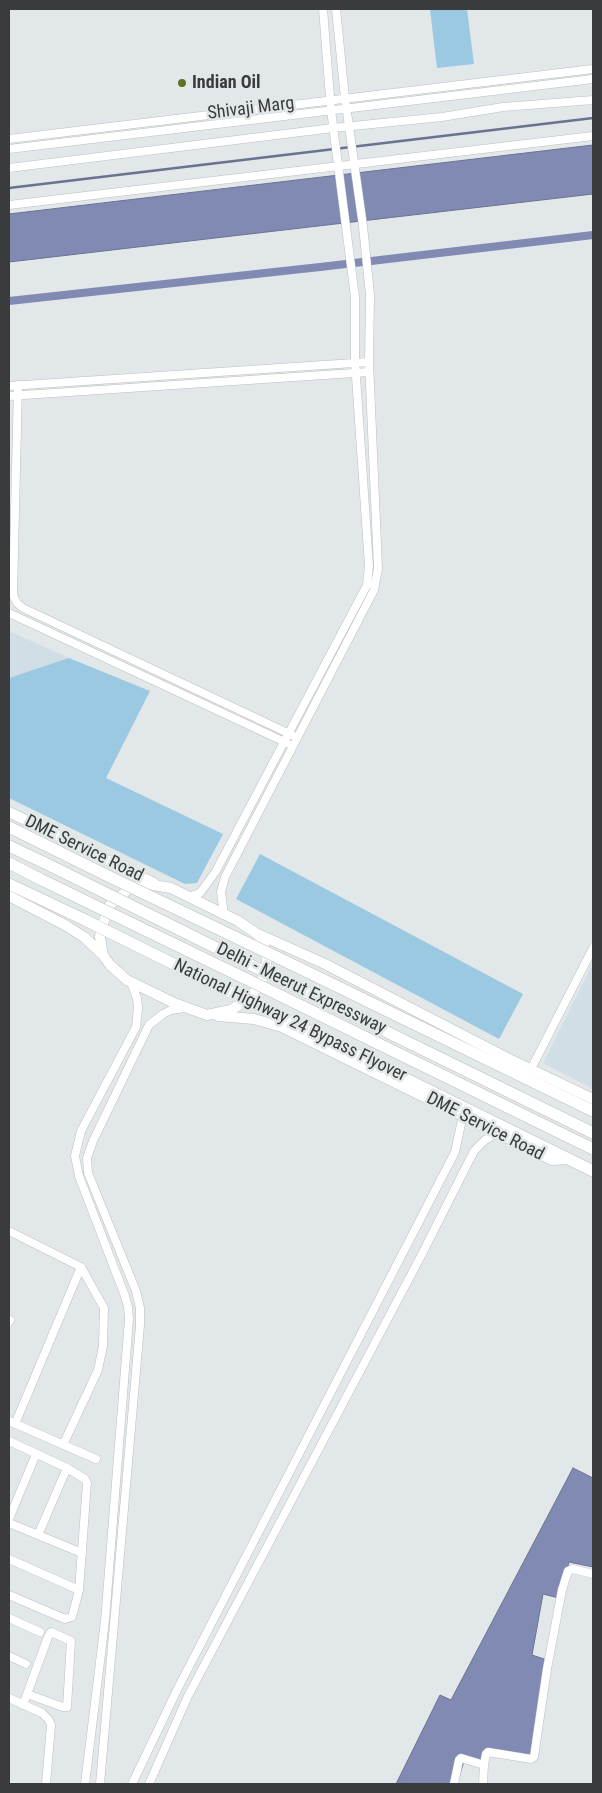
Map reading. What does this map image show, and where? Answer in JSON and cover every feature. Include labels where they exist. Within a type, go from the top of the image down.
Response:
[{"type":"highway","points":[[9,827],[593,1111]]},
{"type":"highway","name":"Delhi - Meerut Expressway","points":[[9,846],[593,1133]]},
{"type":"highway","name":"Delhi - Meerut Expressway","points":[[9,863],[593,1149]]},
{"type":"highway","name":"National Highway 24 Bypass Flyover","points":[[9,884],[215,983],[502,1130],[593,1171]]},
{"type":"main road","name":"DME Service Road","points":[[9,812],[160,886]]},
{"type":"main road","points":[[103,955],[101,930],[109,906],[130,888],[147,884],[170,888],[257,934],[323,963],[593,1099]]},
{"type":"main road","points":[[9,896],[65,924],[84,937],[103,955],[110,965],[131,982],[174,1003],[207,1015],[231,1010],[252,996],[263,978],[268,960],[264,944],[257,934]]},
{"type":"main road","name":"DME Service Road","points":[[207,1015],[254,1019],[282,1027],[463,1115],[502,1130]]},
{"type":"street","points":[[188,897],[200,893],[207,886],[216,871],[367,585],[369,566],[355,362],[355,297],[331,110],[323,9]]},
{"type":"street","points":[[224,915],[221,892],[225,877],[374,590],[378,568],[369,372],[370,295],[367,254],[346,108],[336,9]]},
{"type":"street","name":"Shivaji Marg","points":[[9,139],[330,99],[593,69]]},
{"type":"street","name":"Shivaji Marg","points":[[9,149],[593,79]]},
{"type":"street","points":[[9,168],[333,128],[442,117],[503,107],[593,100]]},
{"type":"street","points":[[158,120],[160,131]]},
{"type":"street","points":[[9,205],[593,136]]},
{"type":"street","points":[[9,386],[369,362]]},
{"type":"street","points":[[13,396],[369,372]]},
{"type":"street","points":[[18,384],[13,396],[13,595],[16,603],[298,738]]},
{"type":"street","points":[[9,613],[293,746]]},
{"type":"street","points":[[531,1069],[593,948]]},
{"type":"street","points":[[85,1784],[105,1621],[129,1320],[125,1296],[78,1176],[75,1156],[81,1131],[136,1027],[137,998],[131,982]]},
{"type":"street","points":[[100,1784],[140,1308],[136,1291],[88,1173],[87,1158],[96,1134],[149,1025],[163,1014],[172,1010],[187,1008]]},
{"type":"street","points":[[132,1784],[177,1690],[455,1152],[463,1115]]},
{"type":"street","points":[[150,1784],[188,1696],[421,1256],[474,1151],[485,1140],[502,1130]]},
{"type":"street","points":[[81,1131],[96,1134]]},
{"type":"street","points":[[9,1231],[81,1267],[104,1308],[103,1346],[98,1370],[63,1445]]},
{"type":"street","points":[[81,1267],[12,1422],[96,1459]]},
{"type":"street","points":[[9,1441],[67,1468],[85,1479],[87,1483],[78,1590],[72,1617],[65,1619],[9,1594]]},
{"type":"street","points":[[9,1519],[36,1454]]},
{"type":"street","points":[[38,1534],[67,1468]]},
{"type":"street","points":[[9,1523],[82,1553]]},
{"type":"street","points":[[9,1559],[78,1590]]},
{"type":"street","points":[[483,1784],[484,1765],[488,1752],[531,1759],[534,1757],[547,1669],[562,1590],[568,1571],[574,1569],[593,1574]]},
{"type":"street","points":[[9,1618],[40,1632]]},
{"type":"street","points":[[23,1705],[27,1694],[51,1632],[72,1641],[67,1707],[27,1694]]},
{"type":"street","points":[[9,1656],[26,1664]]},
{"type":"street","points":[[9,1698],[42,1713],[49,1720],[51,1725],[46,1784]]},
{"type":"street","points":[[454,1784],[461,1758],[484,1765]]},
{"type":"shaded area","points":[[430,9],[467,9],[474,64],[437,68]]},
{"type":"shaded area","points":[[593,145],[593,194],[9,262],[9,214]]},
{"type":"shaded area","points":[[9,631],[69,658],[9,678]]},
{"type":"shaded area","points":[[69,658],[150,691],[106,778],[223,834],[197,883],[185,884],[9,798],[9,678]]},
{"type":"shaded area","points":[[260,854],[523,994],[499,1039],[236,899]]},
{"type":"shaded area","points":[[593,963],[593,1089],[543,1063]]},
{"type":"shaded area","points":[[573,1468],[593,1478],[593,1567],[569,1562],[559,1598],[543,1594],[532,1655],[547,1660],[535,1761],[483,1752],[483,1766],[464,1761],[457,1784],[396,1784],[440,1695],[451,1700]]},
{"type":"waterway","points":[[9,188],[593,118]]},
{"type":"waterway","points":[[9,301],[593,235]]},
{"type":"place","name":"Indian Oil","points":[[182,83]]}]
